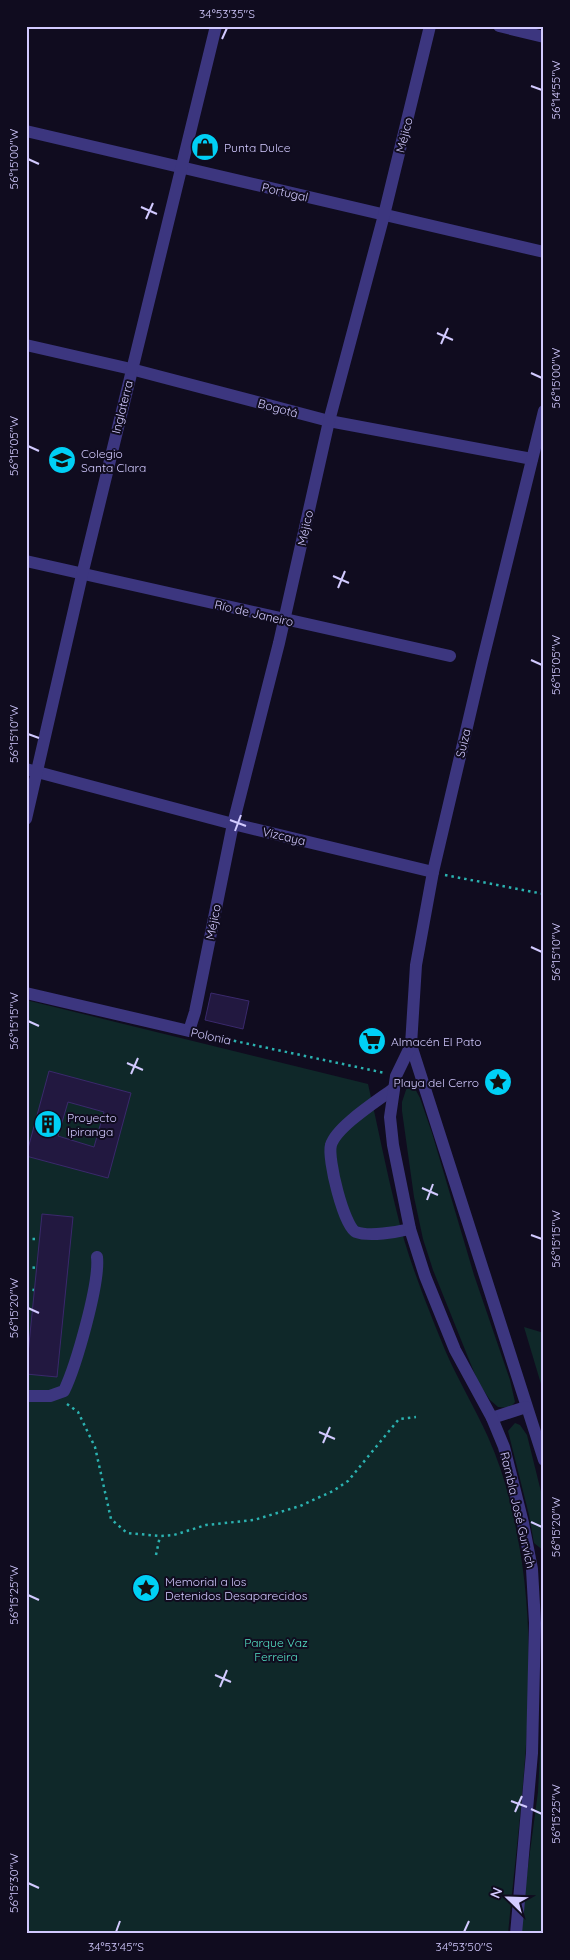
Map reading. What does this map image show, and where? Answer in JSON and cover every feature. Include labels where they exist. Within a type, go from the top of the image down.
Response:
[{"type":"street","name":"Inglaterra","points":[[26,819],[32,771],[82,575],[216,26]]},
{"type":"street","name":"Méjico","points":[[189,1031],[195,1012],[233,824],[285,620],[329,421],[384,215],[430,26]]},
{"type":"street","points":[[499,26],[544,37]]},
{"type":"street","name":"Portugal","points":[[26,131],[544,252]]},
{"type":"street","name":"Bogotá","points":[[26,344],[131,369],[329,421],[532,459]]},
{"type":"street","name":"Suiza","points":[[396,1076],[411,1044],[416,965],[433,872],[544,411]]},
{"type":"street","name":"Río de Janeiro","points":[[26,561],[450,656]]},
{"type":"street","name":"Vizcaya","points":[[32,771],[233,824],[433,872]]},
{"type":"street","name":"Polonia","points":[[26,993],[189,1031]]},
{"type":"street","points":[[411,1044],[544,1460]]},
{"type":"street","name":"Rambla José Gurvich","points":[[396,1076],[392,1089],[390,1117],[392,1145],[410,1229],[425,1276],[455,1350],[492,1418],[504,1447],[523,1523],[532,1570],[534,1614],[531,1784],[516,1934]]},
{"type":"street","points":[[392,1089],[337,1133],[330,1146],[332,1163],[342,1207],[351,1228],[356,1232],[384,1233],[410,1229]]},
{"type":"street","points":[[26,1396],[64,1392],[70,1378],[90,1306],[98,1263],[97,1257]]},
{"type":"street","points":[[492,1418],[526,1407]]},
{"type":"path","points":[[433,872],[544,894]]},
{"type":"path","name":"Polonia","points":[[189,1031],[396,1076]]},
{"type":"path","points":[[26,1239],[39,1239]]},
{"type":"path","points":[[26,1266],[36,1268]]},
{"type":"path","points":[[26,1289],[34,1290]]},
{"type":"path","points":[[26,1316],[32,1316]]},
{"type":"path","points":[[59,1394],[62,1401],[78,1412],[92,1441],[111,1519],[127,1533],[160,1536],[174,1535],[206,1524],[254,1520],[282,1512],[317,1498],[348,1481],[399,1419],[416,1417]]},
{"type":"path","points":[[156,1555],[160,1536]]},
{"type":"green space","name":"Parque Vaz Ferreira","points":[[26,1000],[368,1084],[401,1230],[412,1265],[445,1350],[483,1426],[498,1461],[506,1485],[517,1534],[525,1583],[529,1683],[523,1784],[508,1934],[26,1934]]},
{"type":"green space","points":[[412,1083],[420,1098],[432,1133],[474,1275],[510,1380],[515,1402],[510,1408],[498,1407],[490,1400],[478,1382],[433,1270],[423,1239],[414,1197],[402,1111],[402,1102],[408,1084]]},
{"type":"green space","points":[[524,1327],[544,1333],[544,1394]]},
{"type":"green space","points":[[515,1423],[520,1425],[527,1435],[544,1504],[544,1551],[534,1543],[508,1431]]},
{"type":"green space","points":[[544,1674],[544,1934],[519,1934],[538,1792]]},
{"type":"building","points":[[211,993],[249,1001],[243,1029],[205,1020]]},
{"type":"building","name":"Almacén El Pato","points":[[363,1032],[384,1037],[381,1051],[360,1046]]},
{"type":"building","name":"Proyecto Ipiranga","points":[[49,1071],[131,1093],[108,1178],[26,1156]],"holes":[[[68,1102],[104,1112],[94,1147],[58,1136]]]},
{"type":"building","points":[[42,1214],[73,1217],[57,1377],[26,1374]]},
{"type":"place","name":"Punta Dulce","points":[[205,147]]},
{"type":"place","name":"Colegio Santa Clara","points":[[62,460]]},
{"type":"place","name":"Almacén El Pato","points":[[372,1041]]},
{"type":"place","name":"Playa del Cerro","points":[[498,1082]]},
{"type":"place","name":"Proyecto Ipiranga","points":[[48,1124]]},
{"type":"place","name":"Memorial a los Detenidos Desaparecidos","points":[[146,1588]]}]
